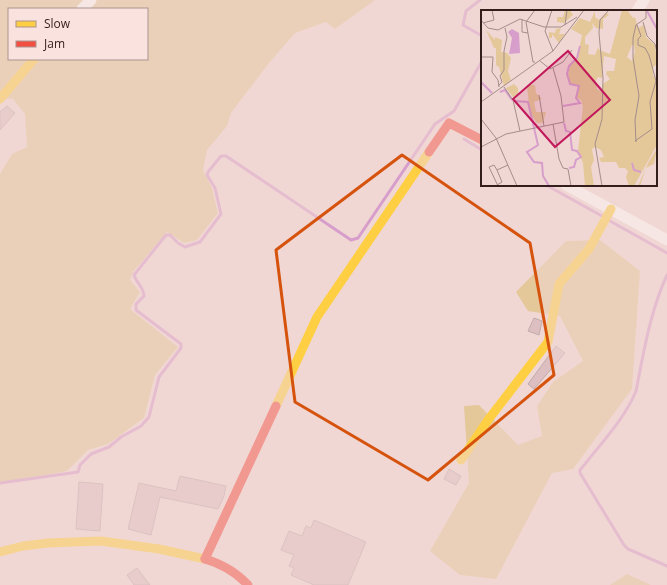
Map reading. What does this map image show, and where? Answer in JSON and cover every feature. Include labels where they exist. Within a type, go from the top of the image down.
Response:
[{"type":"street","points":[[83,8],[91,0]]},
{"type":"street","points":[[638,10],[644,0]]},
{"type":"street","points":[[0,99],[33,60]]},
{"type":"street","points":[[205,559],[317,317],[449,123],[481,139]]},
{"type":"street","points":[[568,186],[667,240]]},
{"type":"street","points":[[461,460],[488,420],[548,342],[559,284],[590,249],[611,209]]},
{"type":"street","points":[[0,552],[51,543],[98,541],[169,550],[205,559],[233,571],[248,585]]},
{"type":"highlighted area","points":[[402,155],[530,243],[554,375],[428,480],[295,402],[276,250]]},
{"type":"shaded area","points":[[0,0],[375,0],[335,29],[326,22],[295,33],[269,63],[231,113],[227,126],[207,150],[203,170],[212,188],[218,213],[197,240],[184,243],[167,232],[133,272],[130,280],[140,292],[130,309],[178,347],[155,375],[144,418],[108,444],[88,450],[67,471],[0,484],[0,174],[12,154],[27,147],[25,114],[13,99],[0,98]]},
{"type":"shaded area","points":[[600,240],[640,271],[632,389],[573,469],[552,473],[496,579],[460,575],[430,551],[469,483],[464,406],[479,405],[518,445],[542,436],[537,406],[553,382],[583,361],[560,316],[528,311],[516,292],[566,241]]},
{"type":"shaded area","points":[[627,574],[651,585],[610,585]]},
{"type":"building","points":[[7,106],[15,113],[0,130],[0,112]]},
{"type":"building","points":[[534,318],[542,321],[539,335],[528,331]]},
{"type":"building","points":[[556,346],[565,353],[534,389],[528,384]]},
{"type":"building","points":[[449,469],[461,476],[456,485],[444,479]]},
{"type":"building","points":[[180,476],[226,486],[224,496],[218,509],[160,497],[151,535],[128,529],[139,483],[176,491]]},
{"type":"building","points":[[79,482],[103,484],[100,531],[76,529]]},
{"type":"building","points":[[314,520],[366,542],[348,585],[314,585],[291,575],[294,568],[289,566],[294,555],[281,550],[289,531],[302,536],[306,526],[311,528]]},
{"type":"building","points":[[137,568],[150,585],[134,585],[127,575]]},
{"type":"waterway","points":[[480,0],[466,11],[463,25],[481,35]]},
{"type":"waterway","points":[[0,483],[78,472],[80,465],[91,454],[109,447],[121,437],[141,426],[149,417],[159,377],[181,348],[181,344],[136,310],[136,304],[144,296],[144,293],[134,275],[166,235],[170,235],[178,243],[185,247],[200,242],[221,214],[215,188],[207,175],[221,156],[226,156],[351,240],[358,238],[435,124],[454,111],[481,63]]},
{"type":"waterway","points":[[464,139],[481,149]]},
{"type":"waterway","points":[[548,186],[602,216]]},
{"type":"waterway","points":[[610,221],[667,253]]},
{"type":"waterway","points":[[667,275],[652,317],[636,391],[620,420],[580,470],[580,473],[624,545],[628,549],[667,566]]},
{"type":"traffic: slow","points":[[0,99],[33,60]]},
{"type":"traffic: slow","points":[[276,406],[317,317],[429,152]]},
{"type":"traffic: slow","points":[[461,460],[488,420],[548,342],[559,284],[589,249],[611,209]]},
{"type":"traffic: slow","points":[[0,552],[23,546],[48,543],[101,541],[159,549],[205,559]]},
{"type":"traffic: jam","points":[[429,152],[449,123],[481,139]]},
{"type":"traffic: jam","points":[[205,559],[276,406]]},
{"type":"traffic: jam","points":[[205,559],[228,569],[239,576],[248,585]]}]
